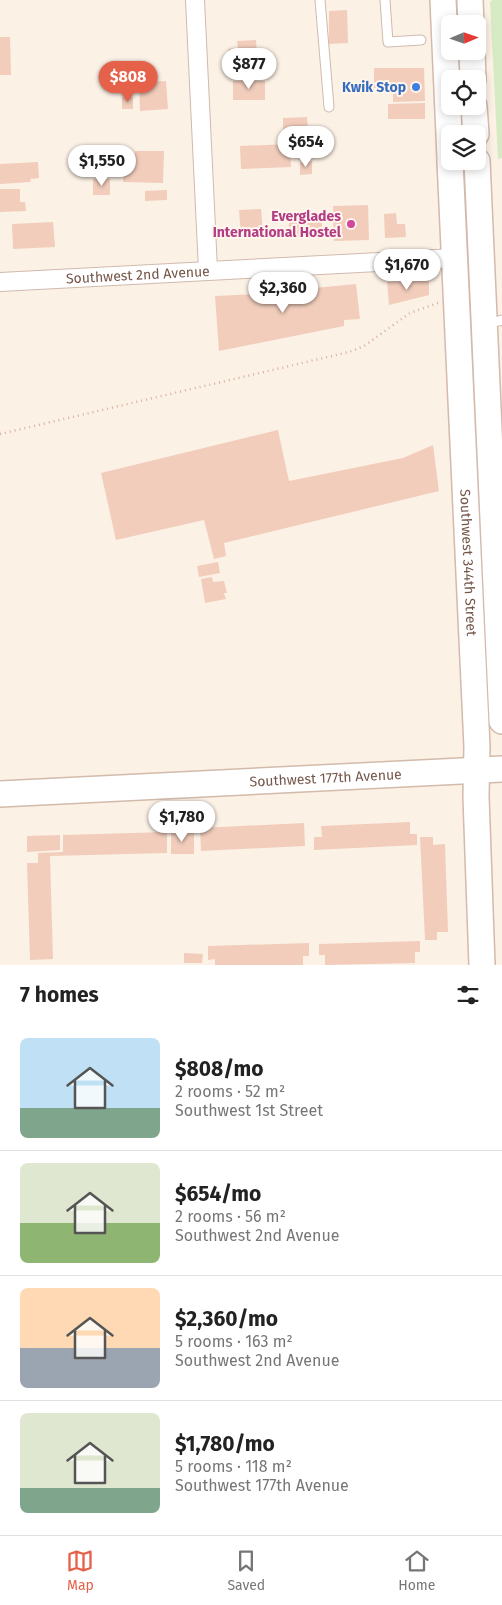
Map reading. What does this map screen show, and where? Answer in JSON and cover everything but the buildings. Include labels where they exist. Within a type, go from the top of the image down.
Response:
[{"type":"main road","points":[[443,0],[449,125]]},
{"type":"main road","points":[[470,0],[471,15]]},
{"type":"main road","name":"Southwest 344th Street","points":[[450,170],[455,258],[477,326],[497,511],[502,707]]},
{"type":"main road","name":"Southwest 344th Street","points":[[477,170],[476,770],[482,965]]},
{"type":"main road","name":"Southwest 177th Avenue","points":[[0,794],[502,769]]},
{"type":"street","points":[[195,0],[208,270]]},
{"type":"street","name":"Southwest 2nd Avenue","points":[[0,282],[455,258]]},
{"type":"lane","points":[[320,0],[330,107]]},
{"type":"lane","points":[[385,0],[388,42],[421,40]]},
{"type":"path","points":[[0,434],[344,354],[364,346],[410,313],[442,302]]},
{"type":"green space","points":[[492,0],[502,0],[502,158],[498,159],[490,2]]},
{"type":"place","name":"Kwik Stop","points":[[416,87]]},
{"type":"place","name":"Everglades International Hostel","points":[[351,224]]}]
